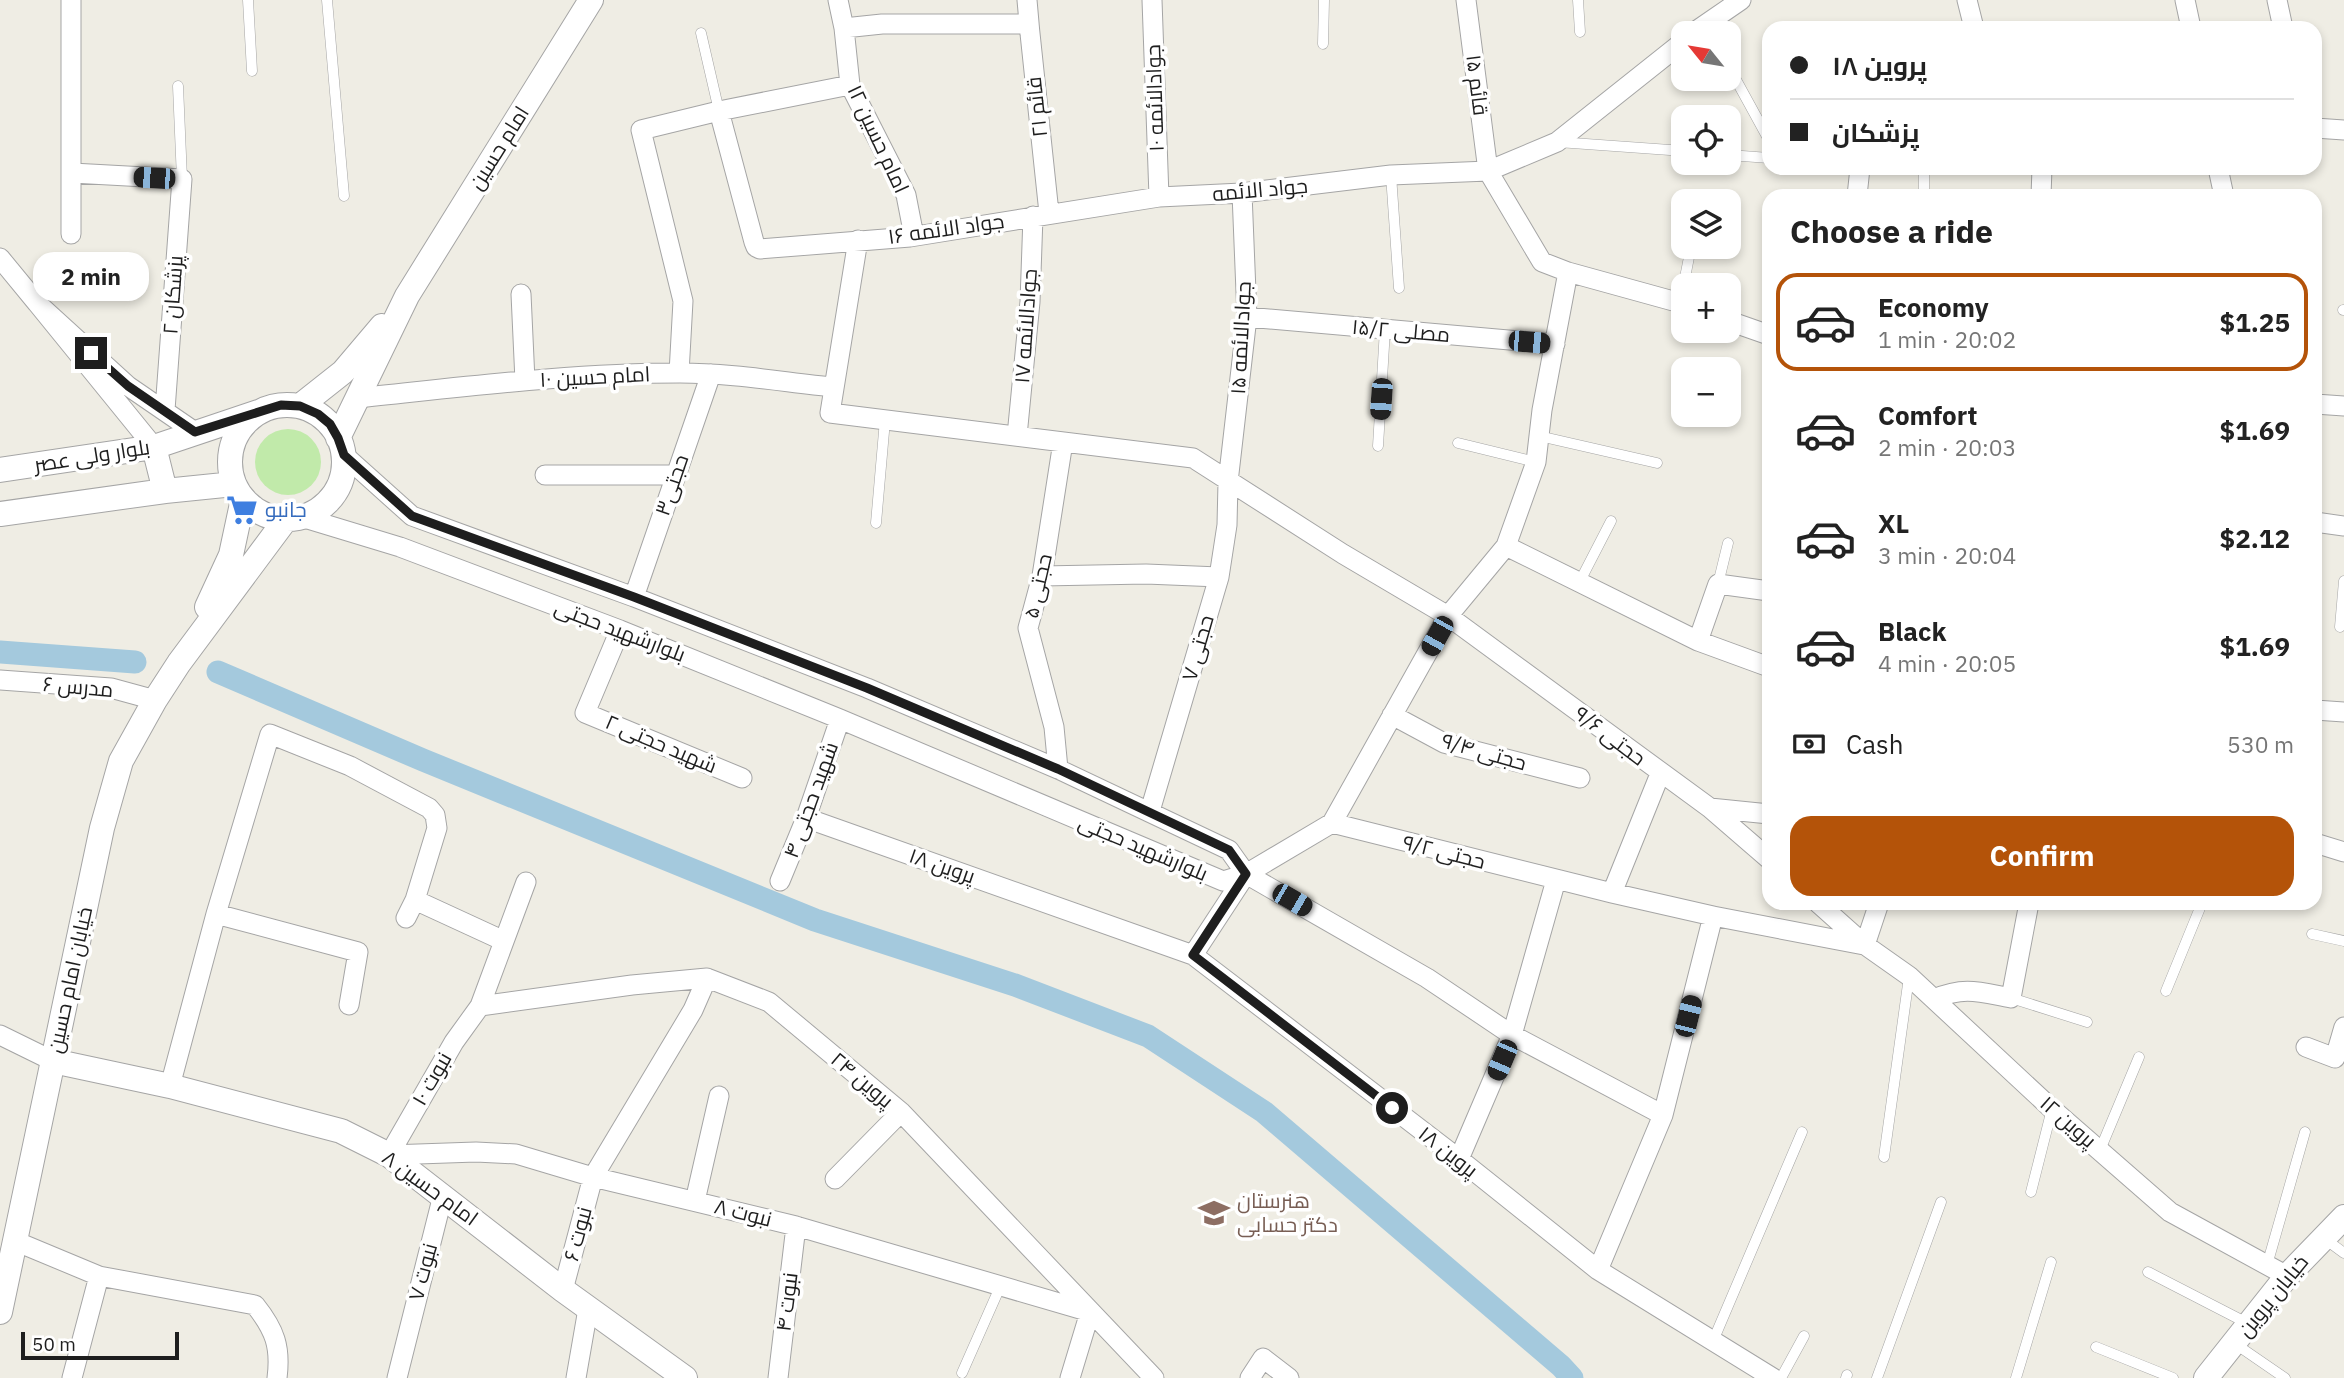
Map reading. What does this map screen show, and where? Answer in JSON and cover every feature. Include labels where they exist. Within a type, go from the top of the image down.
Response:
[{"type":"street","points":[[71,0],[71,234]]},
{"type":"street","name":"امام حسین","points":[[341,446],[356,398],[407,296],[591,0]]},
{"type":"street","name":"امام حسین ۱۲","points":[[838,0],[850,85],[906,195],[914,236]]},
{"type":"street","name":"قائم ۲۱","points":[[1027,0],[1041,214]]},
{"type":"street","name":"جوادالائمه ۱۰","points":[[1152,0],[1159,197]]},
{"type":"street","name":"قائم ۱۵","points":[[1466,0],[1488,171]]},
{"type":"street","points":[[1714,21],[1741,0]]},
{"type":"street","points":[[1967,0],[1972,21]]},
{"type":"street","points":[[2185,0],[2190,21]]},
{"type":"street","points":[[2277,0],[2282,21]]},
{"type":"street","points":[[844,28],[882,24],[1029,24]]},
{"type":"street","name":"جواد الائمه","points":[[1041,214],[1159,197],[1242,193],[1391,176],[1488,171],[1557,142],[1671,51]]},
{"type":"street","points":[[679,373],[683,301],[641,130],[719,111],[850,85]]},
{"type":"street","name":"جواد الائمه ۱۶","points":[[719,111],[756,247],[914,236],[1041,214]]},
{"type":"street","points":[[2322,128],[2344,130]]},
{"type":"street","points":[[1488,171],[1542,262],[1568,272],[1671,300]]},
{"type":"street","points":[[72,173],[182,179]]},
{"type":"street","name":"پزشکان ۲","points":[[165,410],[182,179]]},
{"type":"street","name":"جوادالائمه ۱۵","points":[[1228,482],[1247,317],[1242,193]]},
{"type":"street","name":"جوادالائمه ۱۷","points":[[1017,436],[1041,214]]},
{"type":"street","points":[[833,387],[858,240]]},
{"type":"street","points":[[0,258],[154,447],[165,491]]},
{"type":"street","points":[[1193,955],[1246,874],[1332,823],[1448,616],[1506,546],[1536,462],[1568,272]]},
{"type":"street","points":[[521,294],[525,381]]},
{"type":"street","name":"امام حسین","points":[[300,406],[343,372],[407,296]]},
{"type":"street","points":[[37,303],[128,386],[195,432]]},
{"type":"street","name":"مصلی ۱۵/۲","points":[[1247,317],[1555,344]]},
{"type":"street","points":[[1741,325],[1762,333]]},
{"type":"street","name":"۱۰ امام حسین","points":[[356,398],[525,381],[679,373],[833,387]]},
{"type":"street","name":"حجتی۳","points":[[634,597],[711,374]]},
{"type":"street","name":"حجتی ۹/۶","points":[[833,387],[830,413],[1194,458],[1343,554],[1448,616],[1660,774],[1710,808],[1762,853]]},
{"type":"street","points":[[2322,404],[2344,406]]},
{"type":"street","points":[[281,405],[300,406],[318,414],[330,424],[341,446],[343,474],[336,491],[321,507],[294,518],[263,514],[239,491],[230,462],[234,441],[246,422],[262,411],[281,405]]},
{"type":"street","name":"بلوار ولی عصر","points":[[0,470],[154,447],[262,411]]},
{"type":"street","name":"حجتی ۵","points":[[1058,769],[1054,727],[1028,628],[1042,576],[1063,442]]},
{"type":"street","name":"بلوارشهید حجتی","points":[[294,518],[400,547],[620,630],[840,719],[1223,881],[1246,874],[1229,850],[1058,769],[867,688],[634,597],[412,516],[341,446]]},
{"type":"street","points":[[545,475],[676,475]]},
{"type":"street","name":"حجتی ۷","points":[[1150,811],[1219,577],[1227,525],[1228,482]]},
{"type":"street","name":"بلوار ولی عصر","points":[[0,514],[165,491],[239,491]]},
{"type":"street","name":"خیابان امام حسین","points":[[179,663],[231,555],[239,491]]},
{"type":"street","name":"خیابان امام حسین","points":[[0,1312],[9,1251],[53,1061],[102,828],[121,761],[155,699],[179,663],[294,518]]},
{"type":"street","points":[[2322,523],[2344,526]]},
{"type":"street","points":[[1506,546],[1698,641],[1762,664]]},
{"type":"street","points":[[1042,576],[1146,574],[1219,577]]},
{"type":"street","points":[[1698,641],[1718,584],[1762,591]]},
{"type":"street","name":"شهید حجتی ۲","points":[[620,630],[585,713],[742,778]]},
{"type":"street","name":"مدرس ۶","points":[[0,680],[111,688],[155,699]]},
{"type":"street","points":[[2322,710],[2344,712]]},
{"type":"street","name":"حجتی ۹/۴","points":[[1392,715],[1444,743],[1580,778]]},
{"type":"street","name":"شهید حجتی ۴","points":[[780,881],[806,818],[840,719]]},
{"type":"street","points":[[170,1086],[216,914],[270,734],[350,766],[429,808],[435,815],[437,828],[415,901],[406,918]]},
{"type":"street","points":[[1612,893],[1660,774]]},
{"type":"street","points":[[1710,808],[1762,813]]},
{"type":"street","name":"پروین ۱۸","points":[[806,818],[1193,955],[1459,1159],[1598,1270],[1773,1378]]},
{"type":"street","name":"حجتی ۹/۲","points":[[1332,823],[1556,880]]},
{"type":"street","points":[[2322,845],[2344,852]]},
{"type":"street","points":[[1246,874],[1427,978],[1512,1035],[1663,1115]]},
{"type":"street","points":[[1459,1159],[1512,1035],[1556,880]]},
{"type":"street","name":"پروین ۱۲","points":[[1556,880],[1713,916],[1865,945]]},
{"type":"street","name":"نبوت ۱۰","points":[[389,1155],[454,1042],[480,1006],[526,882]]},
{"type":"street","points":[[415,901],[504,941]]},
{"type":"street","name":"پروین ۱۲","points":[[1826,910],[1865,945],[1909,976],[2052,1109],[2170,1212],[2277,1270]]},
{"type":"street","points":[[1865,945],[1876,910]]},
{"type":"street","points":[[1934,999],[1953,990],[1976,991],[2011,998],[2028,910]]},
{"type":"street","points":[[216,914],[358,952],[349,1005]]},
{"type":"street","points":[[1598,1270],[1663,1115],[1713,916]]},
{"type":"street","name":"پروین ۲۴","points":[[480,1006],[632,985],[707,978],[769,1002],[901,1112],[1154,1378]]},
{"type":"street","name":"نبوت ۶","points":[[563,1290],[593,1177],[693,1010],[707,978]]},
{"type":"street","points":[[2306,1046],[2335,1058],[2344,1027]]},
{"type":"street","points":[[0,1035],[53,1061]]},
{"type":"street","name":"امام حسین ۸","points":[[53,1061],[170,1086],[341,1130],[389,1155],[587,1309],[685,1378]]},
{"type":"street","points":[[695,1201],[719,1096]]},
{"type":"street","points":[[835,1180],[901,1112]]},
{"type":"street","name":"نبوت ۸","points":[[389,1155],[476,1152],[516,1154],[593,1177],[796,1226],[1090,1312]]},
{"type":"street","name":"نبوت ۷","points":[[397,1378],[443,1195]]},
{"type":"street","name":"خیابان پروین","points":[[2206,1378],[2241,1333],[2277,1270],[2344,1217]]},
{"type":"street","name":"نبوت ۴","points":[[778,1378],[796,1226]]},
{"type":"street","points":[[9,1251],[99,1276],[255,1305],[270,1323],[279,1356],[277,1378]]},
{"type":"street","points":[[72,1378],[99,1276]]},
{"type":"street","points":[[576,1378],[587,1309]]},
{"type":"street","points":[[1070,1378],[1090,1312]]},
{"type":"street","points":[[1250,1378],[1263,1359],[1289,1378]]},
{"type":"lane","points":[[248,0],[251,71]]},
{"type":"lane","points":[[327,0],[344,196]]},
{"type":"lane","points":[[1323,44],[1324,0]]},
{"type":"lane","points":[[1578,0],[1580,32]]},
{"type":"lane","points":[[701,33],[719,111]]},
{"type":"lane","points":[[178,86],[182,179]]},
{"type":"lane","points":[[1741,89],[1762,127]]},
{"type":"lane","points":[[1557,142],[1671,150]]},
{"type":"lane","points":[[1741,156],[1762,157]]},
{"type":"lane","points":[[1391,176],[1398,288]]},
{"type":"lane","points":[[1378,446],[1385,329]]},
{"type":"lane","points":[[876,523],[885,420]]},
{"type":"lane","points":[[1539,436],[1657,463]]},
{"type":"lane","points":[[1458,443],[1536,462]]},
{"type":"lane","points":[[1578,583],[1611,521]]},
{"type":"lane","points":[[1718,584],[1728,543]]},
{"type":"lane","points":[[2340,627],[2344,581]]},
{"type":"lane","points":[[2166,991],[2199,910]]},
{"type":"lane","points":[[2312,934],[2344,941]]},
{"type":"lane","points":[[1884,1157],[1909,976]]},
{"type":"lane","points":[[2011,998],[2087,1022]]},
{"type":"lane","points":[[2100,1150],[2139,1057]]},
{"type":"lane","points":[[2031,1192],[2052,1109]]},
{"type":"lane","points":[[1713,1341],[1802,1132]]},
{"type":"lane","points":[[2277,1270],[2305,1132]]},
{"type":"lane","points":[[1877,1378],[1941,1202]]},
{"type":"lane","points":[[2322,1237],[2344,1253]]},
{"type":"lane","points":[[2016,1378],[2051,1262]]},
{"type":"lane","points":[[2148,1272],[2241,1333],[2285,1378]]},
{"type":"lane","points":[[962,1373],[1000,1287]]},
{"type":"lane","points":[[1782,1378],[1804,1336]]},
{"type":"lane","points":[[2096,1346],[2173,1378]]},
{"type":"green space","points":[[288,429],[301,432],[311,439],[318,449],[321,462],[318,475],[311,485],[301,492],[288,495],[275,492],[265,485],[258,475],[255,462],[258,449],[265,439],[275,432]]},
{"type":"waterway","points":[[0,652],[135,662]]},
{"type":"waterway","points":[[218,672],[423,760],[815,920],[1015,985],[1148,1036],[1264,1112],[1572,1378]]},
{"type":"place","name":"جانبو","points":[[242,510]]},
{"type":"place","name":"هنرستان دکتر حسابی","points":[[1214,1213]]},
{"type":"route","points":[[91,353],[128,386],[195,432],[281,405],[300,406],[318,414],[330,424],[344,455],[412,516],[634,597],[867,688],[1058,769],[1229,850],[1246,874],[1193,955],[1392,1108]]}]
